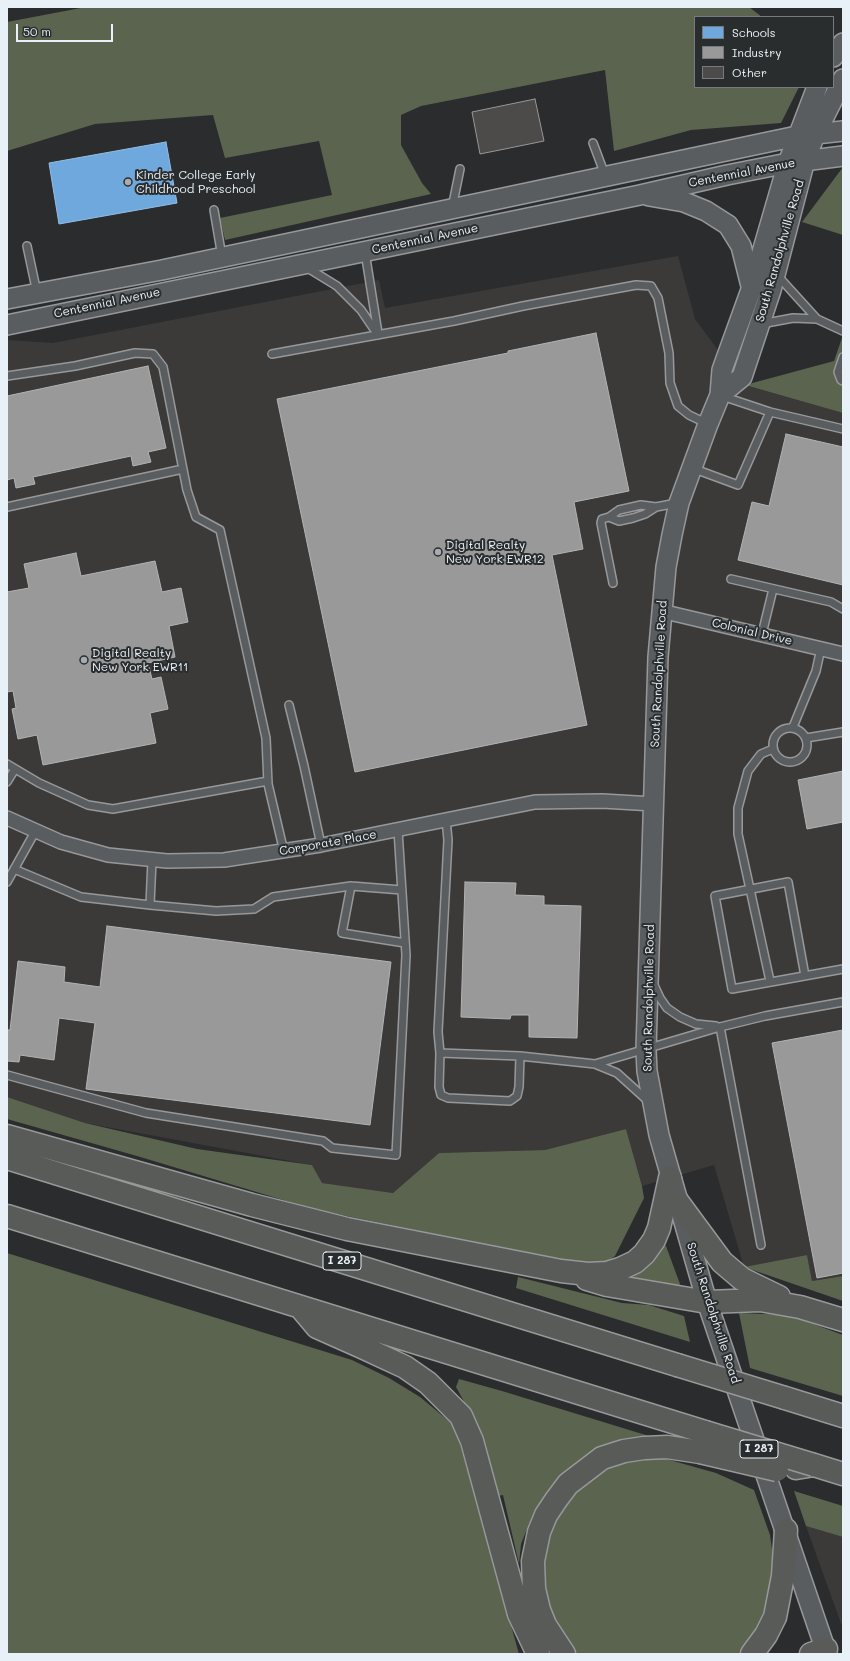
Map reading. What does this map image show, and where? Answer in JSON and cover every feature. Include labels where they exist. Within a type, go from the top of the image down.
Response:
[{"type":"highway","points":[[7,1136],[252,1205],[340,1227],[561,1271],[588,1274],[607,1273],[620,1269],[639,1258],[654,1240],[659,1228],[670,1178]]},
{"type":"highway","name":"I 287","points":[[7,1158],[843,1416]]},
{"type":"highway","points":[[677,1200],[722,1262],[742,1279],[800,1307]]},
{"type":"highway","name":"I 287","points":[[7,1216],[300,1306],[702,1442],[814,1465],[843,1474]]},
{"type":"highway","points":[[561,1271],[607,1285],[707,1302],[760,1300],[800,1307],[843,1320]]},
{"type":"highway","points":[[300,1306],[317,1327],[362,1346],[405,1367],[428,1382],[461,1416],[472,1441],[519,1614],[538,1654]]},
{"type":"highway","points":[[564,1654],[543,1620],[534,1589],[533,1561],[539,1532],[546,1515],[568,1484],[602,1458],[624,1451],[644,1448],[667,1448],[702,1442]]},
{"type":"highway","points":[[752,1654],[766,1635],[775,1617],[783,1576],[786,1530]]},
{"type":"main road","points":[[834,56],[843,43]]},
{"type":"main road","name":"South Randolphville Road","points":[[806,136],[843,79]]},
{"type":"main road","name":"South Randolphville Road","points":[[817,88],[806,136],[722,370],[720,395],[680,503],[667,561],[661,611],[658,657],[646,1066],[658,1135],[707,1302],[786,1530],[821,1652]]},
{"type":"main road","name":"Centennial Avenue","points":[[7,299],[222,257],[806,136],[843,131]]},
{"type":"main road","name":"Centennial Avenue","points":[[7,325],[796,162],[843,156]]},
{"type":"main road","name":"South Randolphville Road","points":[[720,395],[742,377],[776,273],[796,162]]},
{"type":"main road","points":[[640,195],[684,202],[706,211],[728,225],[741,246],[752,287]]},
{"type":"street","name":"Colonial Drive","points":[[661,611],[843,654]]},
{"type":"street","name":"Corporate Place","points":[[7,818],[61,842],[108,855],[167,862],[224,860],[284,852],[535,802],[602,801],[654,804]]},
{"type":"lane","points":[[592,143],[606,177]]},
{"type":"lane","points":[[452,210],[460,169]]},
{"type":"lane","points":[[214,210],[222,257]]},
{"type":"lane","points":[[27,246],[37,293]]},
{"type":"lane","points":[[364,251],[378,335]]},
{"type":"lane","points":[[301,264],[337,286],[361,310],[378,335]]},
{"type":"lane","points":[[776,273],[818,319],[843,331]]},
{"type":"lane","points":[[272,354],[454,321],[523,306],[636,285],[651,286],[658,298],[669,353],[670,383],[678,406],[689,415],[708,424]]},
{"type":"lane","points":[[759,325],[793,318],[818,319]]},
{"type":"lane","points":[[7,376],[75,366],[135,353],[153,354],[163,367],[187,490],[196,517],[220,530],[266,738],[268,781],[284,852]]},
{"type":"lane","points":[[843,357],[838,372],[841,380],[843,381]]},
{"type":"lane","points":[[720,395],[770,412],[843,429]]},
{"type":"lane","points":[[692,468],[738,485],[770,412]]},
{"type":"lane","points":[[7,507],[183,469]]},
{"type":"lane","points":[[613,583],[600,523],[602,519],[609,517],[618,510],[641,505],[656,507],[680,503]]},
{"type":"lane","points":[[609,517],[620,521],[645,514],[656,507]]},
{"type":"lane","points":[[731,579],[832,602],[843,609]]},
{"type":"lane","points":[[762,634],[773,589]]},
{"type":"lane","points":[[793,727],[816,671],[821,648]]},
{"type":"lane","points":[[289,705],[321,845]]},
{"type":"lane","points":[[793,727],[803,733],[806,738],[807,749],[796,761],[784,761],[773,749],[774,737],[782,729],[793,727]]},
{"type":"lane","points":[[806,738],[843,732]]},
{"type":"lane","points":[[770,981],[738,834],[738,808],[748,771],[762,754],[773,749]]},
{"type":"lane","points":[[7,764],[39,784],[88,805],[113,809],[268,781]]},
{"type":"lane","points":[[7,782],[15,769]]},
{"type":"lane","points":[[446,819],[448,840],[438,1032],[440,1053],[439,1087],[441,1095],[448,1098],[510,1101],[517,1096],[519,1087],[520,1056]]},
{"type":"lane","points":[[7,882],[36,830]]},
{"type":"lane","points":[[7,1075],[146,1114],[323,1141],[332,1148],[396,1155],[406,955],[398,830]]},
{"type":"lane","points":[[150,905],[152,860]]},
{"type":"lane","points":[[14,869],[81,897],[216,911],[254,910],[273,897],[351,886],[402,890]]},
{"type":"lane","points":[[805,976],[788,882],[715,896],[732,989],[770,981],[805,976],[843,969]]},
{"type":"lane","points":[[351,886],[342,933],[405,943]]},
{"type":"lane","points":[[648,973],[660,998],[667,1008],[680,1017],[696,1024],[720,1027]]},
{"type":"lane","points":[[596,1064],[720,1027],[766,1016],[843,1002]]},
{"type":"lane","points":[[720,1027],[761,1245]]},
{"type":"lane","points":[[440,1053],[520,1056],[596,1064],[617,1073],[652,1104]]},
{"type":"shaded area","points":[[678,256],[695,319],[744,385],[843,413],[843,1276],[812,1281],[807,1255],[744,1267],[714,1165],[642,1186],[626,1129],[545,1150],[439,1153],[393,1193],[321,1183],[312,1165],[85,1123],[7,1097],[7,340],[53,343],[379,280],[385,308]]},
{"type":"shaded area","points":[[806,1526],[843,1537],[843,1629]]},
{"type":"green space","points":[[86,7],[749,7],[761,16],[694,16],[694,88],[798,88],[781,123],[691,130],[614,151],[605,70],[421,106],[401,115],[401,145],[422,183],[431,194],[225,240],[220,218],[332,195],[319,141],[225,158],[213,115],[95,124],[7,151],[7,22]]},
{"type":"green space","points":[[843,167],[843,235],[802,222]]},
{"type":"green space","points":[[843,335],[843,413],[745,385],[834,361]]},
{"type":"green space","points":[[7,1097],[85,1123],[197,1149],[312,1165],[322,1183],[393,1193],[439,1153],[545,1150],[626,1129],[644,1198],[615,1256],[604,1264],[591,1266],[313,1209],[7,1119]]},
{"type":"green space","points":[[664,1245],[666,1246],[680,1284],[678,1287],[614,1278],[653,1258]]},
{"type":"green space","points":[[7,1253],[352,1360],[389,1378],[420,1397],[455,1426],[519,1654],[7,1654]]},
{"type":"green space","points":[[807,1255],[812,1281],[843,1276],[843,1301],[744,1267]]},
{"type":"green space","points":[[518,1277],[622,1303],[649,1305],[684,1316],[690,1342],[516,1288]]},
{"type":"green space","points":[[739,1313],[789,1315],[843,1335],[843,1396],[750,1368]]},
{"type":"green space","points":[[459,1379],[662,1440],[621,1444],[534,1525],[529,1524],[521,1544],[519,1564],[503,1495],[498,1496],[479,1429],[456,1387]]},
{"type":"green space","points":[[659,1457],[716,1473],[754,1490],[770,1535],[776,1578],[773,1603],[745,1650],[740,1654],[578,1654],[567,1644],[544,1602],[541,1575],[545,1541],[557,1512],[578,1487],[603,1469],[629,1459]]},
{"type":"green space","points":[[794,1491],[843,1506],[843,1537],[806,1526]]},
{"type":"building: Schools","points":[[166,142],[177,203],[59,224],[49,163]]},
{"type":"building: Industry","name":"Digital Realty New York EWR12","points":[[596,333],[629,491],[574,502],[583,549],[552,555],[587,725],[355,772],[277,399],[508,353],[508,351]]},
{"type":"building: Industry","points":[[148,366],[166,448],[148,452],[151,462],[133,466],[131,456],[33,477],[35,484],[16,488],[14,478],[7,480],[7,396]]},
{"type":"building: Industry","points":[[786,434],[843,447],[843,585],[738,560],[752,502],[769,506]]},
{"type":"building: Industry","name":"Digital Realty New York EWR11","points":[[76,553],[81,576],[155,561],[162,592],[181,588],[188,622],[169,626],[175,657],[148,663],[152,679],[161,677],[168,709],[150,713],[156,743],[43,765],[37,735],[18,739],[12,709],[16,708],[13,691],[7,692],[7,592],[29,588],[24,564]]},
{"type":"building: Industry","points":[[843,771],[843,822],[807,829],[798,780]]},
{"type":"building: Industry","points":[[465,882],[516,883],[515,895],[544,896],[544,905],[581,906],[577,1038],[529,1037],[529,1015],[511,1015],[510,1019],[461,1017]]},
{"type":"building: Industry","points":[[107,926],[391,962],[370,1125],[86,1089],[95,1023],[59,1018],[54,1060],[20,1055],[19,1062],[7,1061],[7,1030],[10,1030],[18,961],[65,967],[64,982],[100,987]]},
{"type":"building: Industry","points":[[843,1030],[843,1273],[817,1278],[772,1043]]},
{"type":"building: Other","points":[[535,99],[544,141],[480,154],[472,112]]},
{"type":"place","name":"Kinder College Early Childhood Preschool","points":[[128,182]]},
{"type":"place","name":"Digital Realty New York EWR12","points":[[438,552]]},
{"type":"place","name":"Digital Realty New York EWR11","points":[[84,660]]}]
